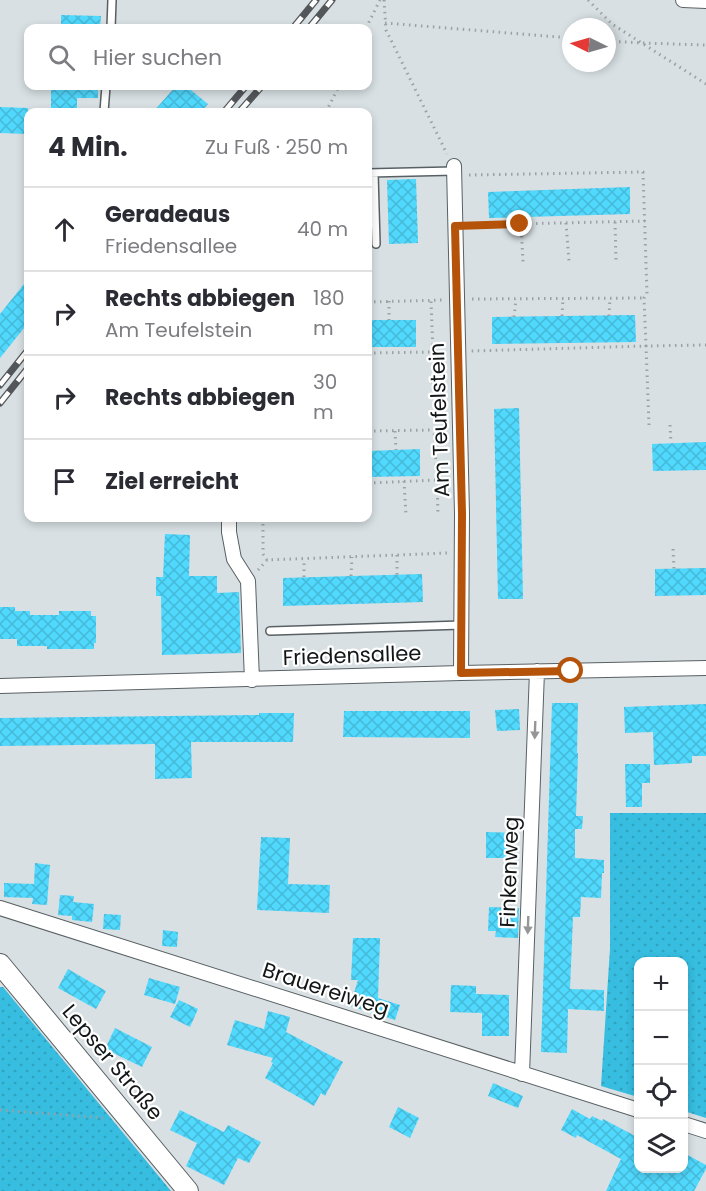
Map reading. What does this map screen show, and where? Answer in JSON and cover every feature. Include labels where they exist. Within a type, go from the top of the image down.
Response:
[{"type":"street","points":[[683,0],[706,1]]},
{"type":"street","name":"Am Teufelstein","points":[[454,171],[462,552],[461,673]]},
{"type":"street","points":[[229,522],[234,559],[248,581],[252,680]]},
{"type":"street","name":"Friedensallee","points":[[0,686],[706,668]]},
{"type":"street","name":"Finkenweg","points":[[522,1074],[537,671]]},
{"type":"street","name":"Brauereiweg","points":[[0,908],[634,1108]]},
{"type":"street","name":"Lepser Straße","points":[[0,964],[188,1191]]},
{"type":"street","points":[[688,1125],[706,1131]]},
{"type":"lane","points":[[111,24],[112,0]]},
{"type":"lane","points":[[104,108],[106,90]]},
{"type":"lane","points":[[372,173],[454,171]]},
{"type":"lane","points":[[372,187],[376,244]]},
{"type":"lane","points":[[270,631],[462,625]]},
{"type":"path","points":[[382,0],[386,30],[454,171],[643,172],[648,294],[644,298],[649,425]]},
{"type":"path","points":[[368,24],[382,0]]},
{"type":"path","points":[[588,0],[612,24],[706,84]]},
{"type":"path","points":[[386,23],[562,37]]},
{"type":"path","points":[[616,41],[706,45]]},
{"type":"path","points":[[328,108],[337,90]]},
{"type":"path","points":[[455,226],[645,221]]},
{"type":"path","points":[[615,222],[616,260]]},
{"type":"path","points":[[566,223],[569,261]]},
{"type":"path","points":[[520,224],[523,262]]},
{"type":"path","points":[[562,316],[563,298]]},
{"type":"path","points":[[609,316],[610,298]]},
{"type":"path","points":[[372,302],[644,298]]},
{"type":"path","points":[[514,317],[516,299]]},
{"type":"path","points":[[431,300],[433,392]]},
{"type":"path","points":[[389,301],[389,320]]},
{"type":"path","points":[[458,351],[706,345]]},
{"type":"path","points":[[372,353],[433,352]]},
{"type":"path","points":[[670,425],[671,443]]},
{"type":"path","points":[[372,431],[459,429]]},
{"type":"path","points":[[395,430],[396,450]]},
{"type":"path","points":[[434,430],[438,514]]},
{"type":"path","points":[[372,483],[437,480]]},
{"type":"path","points":[[405,481],[406,515]]},
{"type":"path","points":[[263,522],[263,554],[267,560]]},
{"type":"path","points":[[673,549],[674,569]]},
{"type":"path","points":[[248,581],[267,560],[462,552]]},
{"type":"path","points":[[397,555],[398,575]]},
{"type":"path","points":[[351,576],[352,557]]},
{"type":"path","points":[[304,559],[304,577]]},
{"type":"path","points":[[0,1110],[103,1118]]},
{"type":"shaded area","points":[[610,813],[706,813],[706,1118],[688,1112],[688,957],[634,957],[634,1096],[601,1086],[610,949]]},
{"type":"shaded area","points":[[0,987],[3,987],[171,1191],[0,1191]]},
{"type":"building","points":[[61,15],[101,16],[100,24],[61,24]]},
{"type":"building","points":[[51,90],[98,90],[98,98],[77,98],[77,108],[51,108]]},
{"type":"building","points":[[172,90],[191,90],[208,104],[204,108],[157,108]]},
{"type":"building","points":[[0,107],[28,108],[24,108],[24,134],[0,133]]},
{"type":"building","points":[[416,179],[418,243],[389,244],[387,180]]},
{"type":"building","points":[[630,187],[630,214],[489,218],[488,192]]},
{"type":"building","points":[[24,284],[24,328],[0,358],[0,314]]},
{"type":"building","points":[[635,315],[636,342],[492,344],[492,317]]},
{"type":"building","points":[[372,320],[416,320],[416,347],[372,347]]},
{"type":"building","points":[[519,408],[523,599],[498,599],[494,409]]},
{"type":"building","points":[[706,442],[706,470],[653,471],[652,444]]},
{"type":"building","points":[[420,449],[420,476],[372,477],[372,451]]},
{"type":"building","points":[[165,534],[190,535],[189,576],[217,576],[217,593],[239,592],[241,653],[162,655],[161,596],[156,596],[156,577],[163,577]]},
{"type":"building","points":[[706,568],[706,595],[655,596],[655,569]]},
{"type":"building","points":[[422,574],[423,602],[283,606],[283,578]]},
{"type":"building","points":[[0,607],[15,607],[15,611],[30,611],[30,615],[59,615],[59,611],[91,611],[91,616],[96,616],[94,649],[47,649],[47,646],[17,646],[17,639],[0,639]]},
{"type":"building","points":[[552,703],[578,703],[576,816],[583,816],[582,829],[575,829],[575,858],[604,860],[601,898],[581,897],[580,917],[573,917],[570,989],[604,990],[604,1011],[568,1009],[567,1053],[541,1052]]},
{"type":"building","points":[[706,704],[706,756],[692,756],[692,763],[654,765],[653,732],[625,733],[624,707]]},
{"type":"building","points":[[519,709],[520,730],[497,731],[495,710]]},
{"type":"building","points":[[344,711],[470,711],[470,738],[343,737]]},
{"type":"building","points":[[259,713],[294,713],[293,742],[191,742],[192,778],[155,779],[155,744],[0,746],[0,718],[259,715]]},
{"type":"building","points":[[625,764],[650,764],[650,783],[642,783],[642,807],[626,807]]},
{"type":"building","points":[[486,832],[515,833],[515,858],[486,858]]},
{"type":"building","points":[[261,837],[290,838],[288,884],[330,885],[329,913],[257,910]]},
{"type":"building","points":[[35,863],[50,865],[47,905],[32,904],[33,898],[4,897],[4,883],[34,884]]},
{"type":"building","points":[[60,895],[74,896],[73,902],[94,904],[92,922],[72,920],[72,916],[58,915]]},
{"type":"building","points":[[489,907],[519,908],[518,938],[495,937],[496,931],[488,931]]},
{"type":"building","points":[[104,914],[121,915],[120,930],[103,929]]},
{"type":"building","points":[[163,930],[178,932],[177,947],[162,946]]},
{"type":"building","points":[[353,938],[380,938],[378,998],[400,1005],[395,1020],[350,1006],[358,980],[351,980]]},
{"type":"building","points":[[68,969],[106,991],[96,1009],[58,988]]},
{"type":"building","points":[[149,978],[180,987],[175,1004],[144,995]]},
{"type":"building","points":[[451,985],[476,986],[476,994],[509,995],[509,1036],[482,1036],[482,1013],[450,1012]]},
{"type":"building","points":[[179,1000],[198,1009],[190,1027],[170,1017]]},
{"type":"building","points":[[268,1011],[290,1017],[286,1032],[343,1062],[325,1096],[321,1093],[314,1106],[265,1078],[273,1063],[271,1062],[273,1058],[227,1045],[235,1020],[264,1029]]},
{"type":"building","points":[[115,1028],[152,1047],[142,1067],[105,1049]]},
{"type":"building","points":[[493,1083],[523,1096],[518,1108],[488,1096]]},
{"type":"building","points":[[398,1107],[419,1118],[410,1138],[389,1127]]},
{"type":"building","points":[[572,1109],[590,1119],[592,1116],[602,1121],[603,1119],[634,1135],[634,1173],[688,1173],[688,1155],[706,1165],[706,1169],[694,1191],[606,1191],[621,1159],[577,1135],[576,1138],[561,1130]]},
{"type":"building","points":[[180,1110],[224,1132],[228,1125],[261,1142],[249,1163],[238,1158],[224,1185],[186,1166],[197,1143],[170,1130]]},
{"type":"railway","points":[[296,24],[316,0]]},
{"type":"railway","points":[[312,24],[332,0]]},
{"type":"railway","points":[[227,108],[243,90]]},
{"type":"railway","points":[[243,108],[258,90]]},
{"type":"railway","points":[[0,385],[24,355]]},
{"type":"railway","points":[[0,403],[24,373]]},
{"type":"route","points":[[520,224],[455,226],[462,514],[461,673],[571,671]]}]
